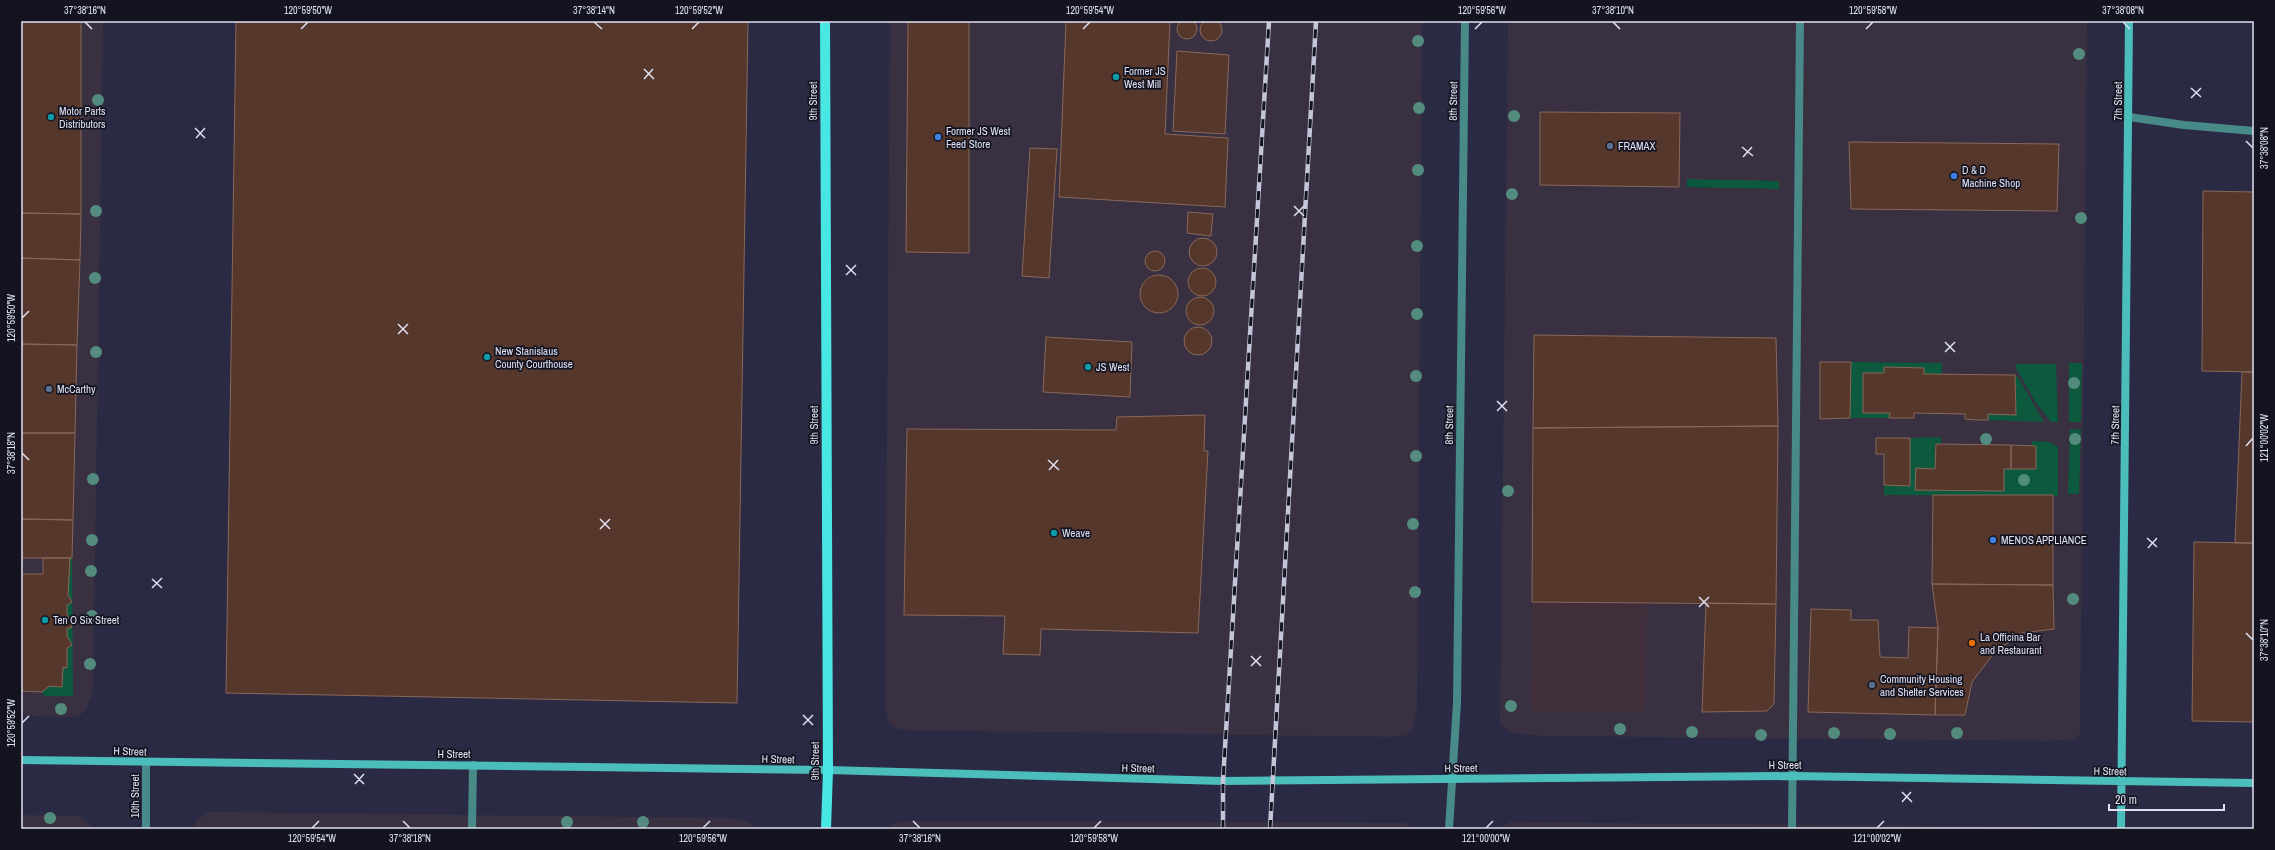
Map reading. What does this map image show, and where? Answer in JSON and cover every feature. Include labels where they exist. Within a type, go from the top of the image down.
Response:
[{"type":"main road","name":"9th Street","points":[[825,21],[828,770],[826,829]]},
{"type":"main road","name":"7th Street","points":[[2120,829],[2122,782],[2129,21]]},
{"type":"main road","name":"H Street","points":[[21,760],[80,760],[146,763],[473,765],[828,770],[1223,781],[1793,776],[2254,783]]},
{"type":"street","name":"8th Street","points":[[1449,829],[1457,703],[1465,21]]},
{"type":"street","points":[[1792,829],[1800,21]]},
{"type":"street","points":[[2129,117],[2184,125],[2254,131]]},
{"type":"street","name":"10th Street","points":[[146,763],[146,829]]},
{"type":"street","points":[[472,829],[473,765]]},
{"type":"shaded area","points":[[21,21],[103,21],[93,691],[86,709],[79,716],[70,717],[21,716]]},
{"type":"shaded area","points":[[890,21],[1422,21],[1417,708],[1413,728],[1406,735],[1395,737],[903,730],[893,727],[888,721],[885,706]]},
{"type":"shaded area","points":[[1508,21],[2087,21],[2080,734],[2074,739],[2047,741],[1545,736],[1510,733],[1500,723]]},
{"type":"shaded area","points":[[1532,602],[1647,604],[1645,711],[1531,711]]},
{"type":"shaded area","points":[[209,812],[727,818],[743,820],[753,825],[756,829],[191,829],[199,818]]},
{"type":"shaded area","points":[[21,815],[81,816],[94,829],[21,829]]},
{"type":"shaded area","points":[[905,821],[1406,823],[1414,829],[887,829],[894,823]]},
{"type":"shaded area","points":[[1509,822],[2054,827],[2070,829],[1501,829]]},
{"type":"green space","points":[[1687,179],[1779,181],[1779,189],[1687,187]]},
{"type":"green space","points":[[1851,362],[1942,363],[1942,374],[1924,374],[1923,368],[1884,367],[1884,373],[1864,373],[1863,412],[1890,413],[1889,418],[1850,418]]},
{"type":"green space","points":[[2069,363],[2082,363],[2081,422],[2069,422]]},
{"type":"green space","points":[[2016,364],[2056,364],[2058,422],[2051,422],[2036,403],[2016,368]]},
{"type":"green space","points":[[2015,375],[2018,377],[2044,422],[1988,420],[1988,414],[2016,415]]},
{"type":"green space","points":[[2070,429],[2081,430],[2079,494],[2068,494]]},
{"type":"green space","points":[[1941,437],[1941,444],[1935,444],[1935,469],[1916,468],[1915,490],[2004,491],[2004,469],[2036,469],[2036,446],[2032,446],[2032,441],[2050,442],[2058,447],[2058,496],[1884,495],[1884,485],[1910,486],[1910,438]]},
{"type":"green space","points":[[70,558],[72,558],[73,696],[44,696],[42,692],[49,686],[62,687],[63,667],[67,667],[67,648],[72,645],[67,636],[67,605],[72,602],[68,595]]},
{"type":"building","points":[[1183,19],[1191,19],[1197,25],[1197,33],[1191,39],[1183,39],[1177,33],[1177,25]]},
{"type":"building","points":[[1211,19],[1219,22],[1222,30],[1219,38],[1211,41],[1203,38],[1200,30],[1203,22]]},
{"type":"building","name":"Motor Parts Distributors","points":[[21,21],[81,21],[81,214],[21,213]]},
{"type":"building","name":"New Stanislaus County Courthouse","points":[[236,21],[748,21],[737,703],[226,693]]},
{"type":"building","name":"Former JS West Feed Store","points":[[908,21],[969,21],[969,253],[906,252]]},
{"type":"building","name":"Former JS West Mill","points":[[1066,21],[1170,21],[1165,134],[1228,138],[1225,207],[1059,197]]},
{"type":"building","points":[[1177,51],[1229,55],[1225,134],[1173,131]]},
{"type":"building","name":"FRAMAX","points":[[1540,112],[1680,113],[1679,187],[1540,185]]},
{"type":"building","name":"D & D Machine Shop","points":[[1849,142],[2059,144],[2057,211],[1851,209]]},
{"type":"building","points":[[1030,148],[1057,149],[1049,278],[1022,276]]},
{"type":"building","points":[[2203,191],[2254,192],[2254,372],[2202,371]]},
{"type":"building","points":[[1188,212],[1213,214],[1211,236],[1187,233]]},
{"type":"building","points":[[21,213],[81,214],[80,260],[21,258]]},
{"type":"building","points":[[1203,238],[1209,239],[1213,242],[1216,246],[1216,258],[1213,262],[1209,265],[1203,266],[1197,265],[1193,262],[1190,258],[1189,252],[1190,246],[1193,242],[1197,239]]},
{"type":"building","points":[[1155,251],[1162,254],[1165,261],[1162,268],[1155,271],[1148,268],[1145,261],[1148,254]]},
{"type":"building","points":[[21,258],[80,260],[77,345],[21,344]]},
{"type":"building","points":[[1202,268],[1208,269],[1212,272],[1215,276],[1215,288],[1212,292],[1208,295],[1202,296],[1196,295],[1192,292],[1189,288],[1188,282],[1189,276],[1192,272],[1196,269]]},
{"type":"building","points":[[1159,275],[1172,281],[1178,294],[1172,307],[1159,313],[1146,307],[1140,294],[1146,281]]},
{"type":"building","points":[[1200,297],[1206,298],[1210,301],[1213,305],[1213,317],[1210,321],[1206,324],[1200,325],[1194,324],[1190,321],[1187,317],[1186,311],[1187,305],[1190,301],[1194,298]]},
{"type":"building","points":[[1198,327],[1204,328],[1208,331],[1211,335],[1211,347],[1208,351],[1204,354],[1198,355],[1192,354],[1188,351],[1185,347],[1184,341],[1185,335],[1188,331],[1192,328]]},
{"type":"building","points":[[1534,335],[1776,338],[1778,426],[1533,428]]},
{"type":"building","name":"JS West","points":[[1046,337],[1132,342],[1130,397],[1043,392]]},
{"type":"building","name":"McCarthy","points":[[21,344],[77,345],[75,433],[21,433]]},
{"type":"building","points":[[1820,362],[1851,362],[1850,418],[1820,419]]},
{"type":"building","points":[[1884,367],[1924,368],[1924,374],[2015,375],[2016,415],[1988,414],[1988,420],[1976,420],[1965,419],[1965,414],[1914,413],[1914,418],[1889,418],[1890,413],[1863,413],[1863,373],[1884,373]]},
{"type":"building","points":[[2242,372],[2254,372],[2254,543],[2235,543]]},
{"type":"building","name":"Weave","points":[[1205,415],[1204,451],[1208,451],[1198,633],[1041,629],[1040,655],[1003,654],[1005,616],[904,615],[907,429],[1116,430],[1117,417]]},
{"type":"building","points":[[1778,426],[1776,604],[1532,602],[1533,428]]},
{"type":"building","points":[[21,433],[75,433],[73,520],[21,519]]},
{"type":"building","points":[[1876,438],[1910,438],[1910,486],[1884,485],[1884,454],[1876,454]]},
{"type":"building","points":[[1936,444],[2011,445],[2011,469],[2004,469],[2004,491],[1915,490],[1916,468],[1935,469]]},
{"type":"building","points":[[2011,445],[2036,446],[2036,469],[2011,469]]},
{"type":"building","name":"MENOS APPLIANCE","points":[[1933,495],[2053,495],[2053,585],[1932,584]]},
{"type":"building","points":[[21,519],[73,520],[72,558],[21,558]]},
{"type":"building","points":[[2194,542],[2254,543],[2254,722],[2192,721]]},
{"type":"building","name":"Ten O Six Street","points":[[43,558],[70,558],[68,595],[72,602],[67,605],[67,614],[72,627],[67,629],[67,636],[72,645],[67,648],[67,668],[63,667],[62,687],[49,686],[42,692],[21,691],[21,574],[43,574]]},
{"type":"building","name":"La Officina Bar and Restaurant","points":[[1932,584],[2053,585],[2054,629],[2021,633],[1994,653],[1972,682],[1965,715],[1935,715],[1938,628]]},
{"type":"building","points":[[1706,603],[1776,604],[1774,704],[1767,711],[1702,712]]},
{"type":"building","name":"Community Housing and Shelter Services","points":[[1811,609],[1851,610],[1851,620],[1878,620],[1880,657],[1908,658],[1909,627],[1938,628],[1935,715],[1808,712]]},
{"type":"railway","points":[[1223,829],[1223,781],[1269,21]]},
{"type":"railway","points":[[1270,829],[1316,21]]},
{"type":"place","name":"Former JS West Mill","points":[[1116,77]]},
{"type":"place","name":"Motor Parts Distributors","points":[[51,117]]},
{"type":"place","name":"Former JS West Feed Store","points":[[938,137]]},
{"type":"place","name":"FRAMAX","points":[[1610,146]]},
{"type":"place","name":"D & D Machine Shop","points":[[1954,176]]},
{"type":"place","name":"New Stanislaus County Courthouse","points":[[487,357]]},
{"type":"place","name":"JS West","points":[[1088,367]]},
{"type":"place","name":"McCarthy","points":[[49,389]]},
{"type":"place","name":"Weave","points":[[1054,533]]},
{"type":"place","name":"MENOS APPLIANCE","points":[[1993,540]]},
{"type":"place","name":"Ten O Six Street","points":[[45,620]]},
{"type":"place","name":"La Officina Bar and Restaurant","points":[[1972,643]]},
{"type":"place","name":"Community Housing and Shelter Services","points":[[1872,685]]}]
